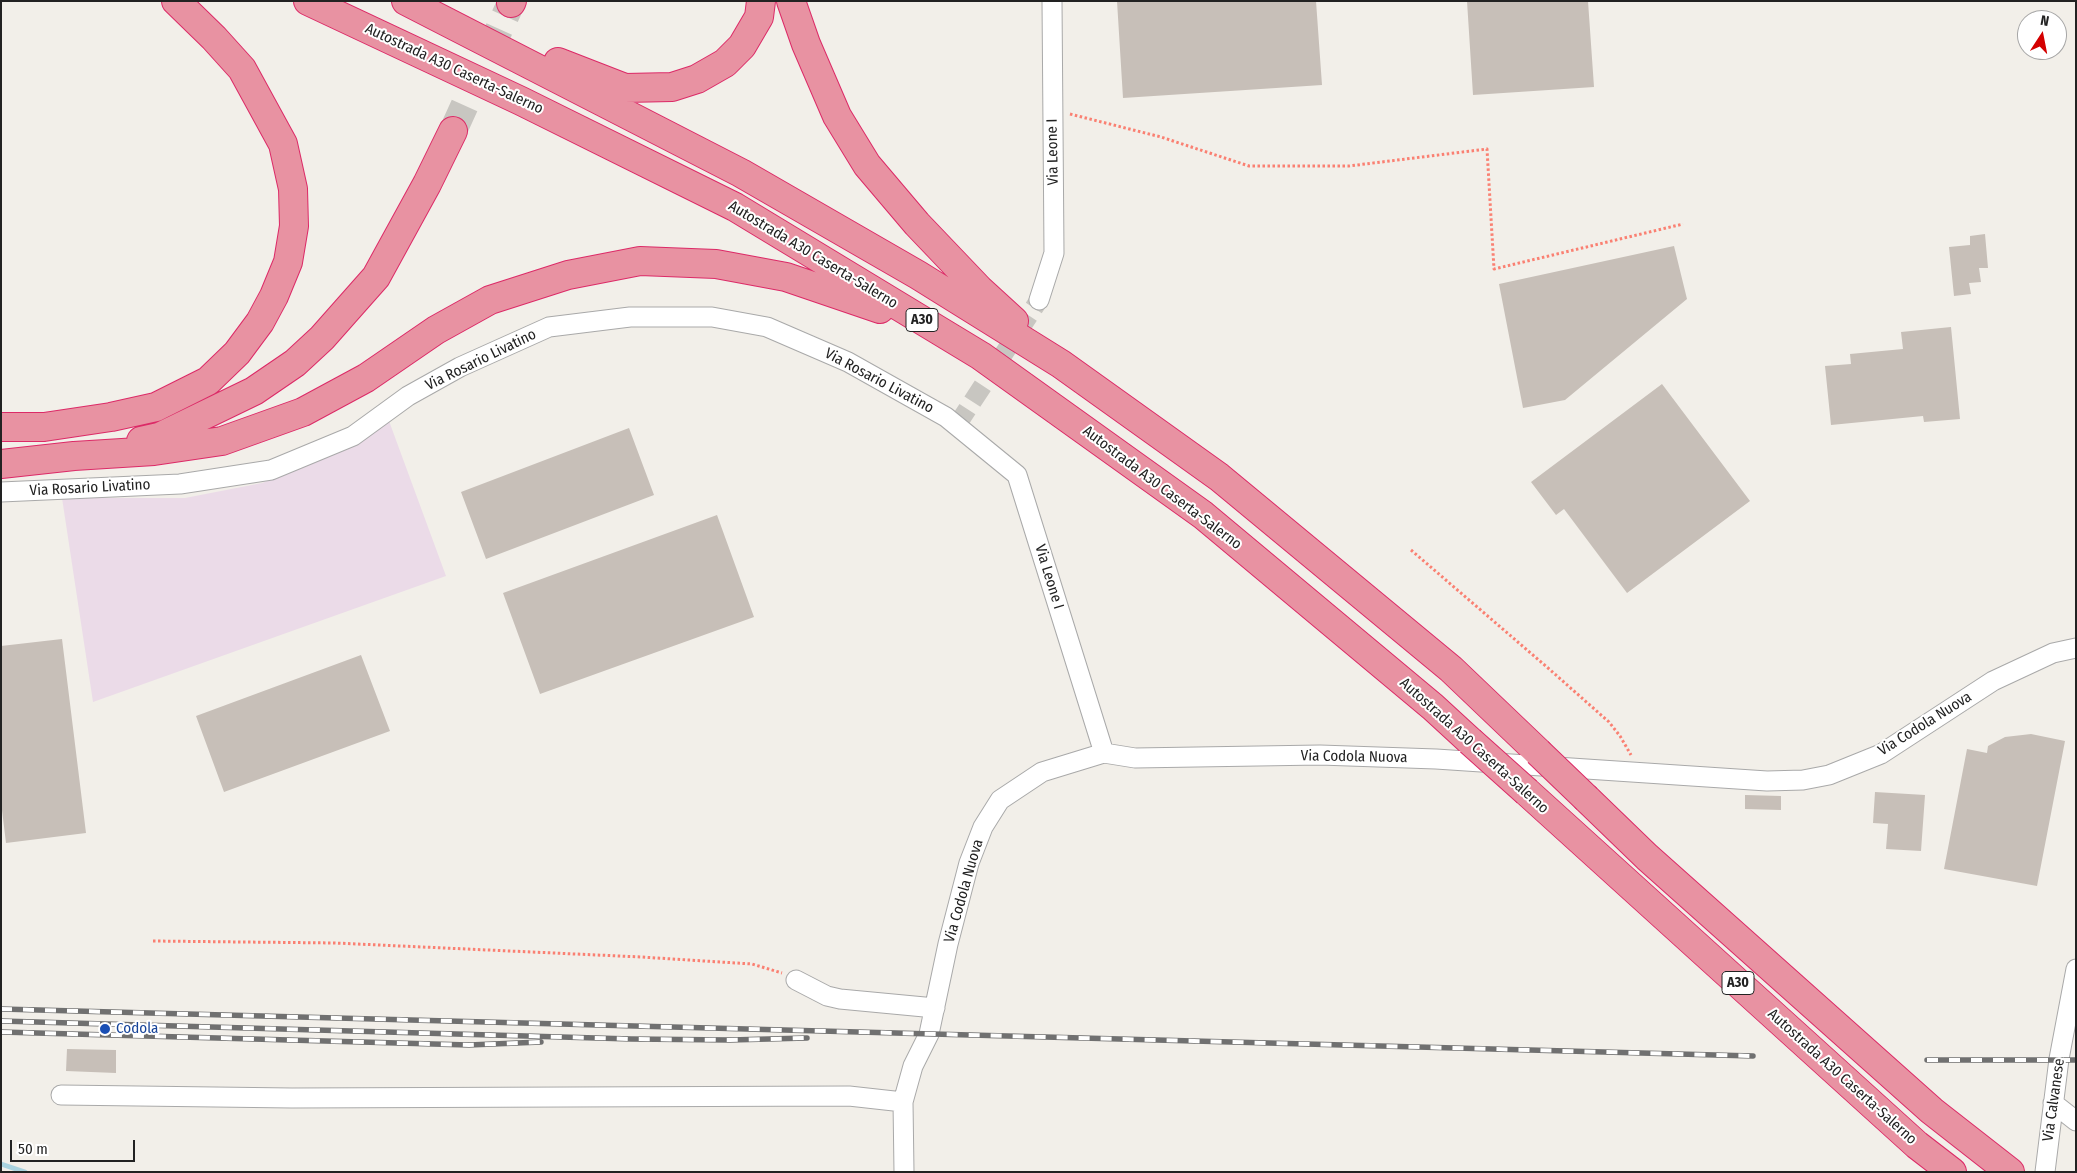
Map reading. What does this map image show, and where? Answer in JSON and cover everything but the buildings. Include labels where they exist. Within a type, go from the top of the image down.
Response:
[{"type":"highway","points":[[44,427],[111,418],[156,407],[208,381],[237,352],[260,322],[274,296],[288,262],[294,226],[293,189],[283,144],[242,69],[176,1]]},
{"type":"highway","name":"Autostrada A30 Caserta-Salerno","points":[[308,1],[521,100],[735,207],[981,356],[1203,516],[1433,707],[1917,1145],[1952,1172]]},
{"type":"highway","name":"A30","points":[[406,1],[741,173],[918,275],[1061,364],[1218,477],[1451,669],[1647,857],[1932,1111],[2010,1172]]},
{"type":"highway","points":[[433,15],[626,88],[672,88],[697,79],[725,63],[742,46],[760,17],[761,1]]},
{"type":"highway","points":[[791,1],[806,44],[837,116],[867,165],[917,224],[979,289],[1061,364]]},
{"type":"highway","points":[[74,456],[159,437],[254,391],[295,363],[344,314],[376,277],[414,210],[453,131]]},
{"type":"highway","points":[[1,464],[74,456],[154,451],[222,440],[303,412],[366,378],[436,330],[490,300],[568,275],[640,261],[716,264],[786,277],[873,305],[981,356]]},
{"type":"highway","points":[[1,426],[125,428],[200,417]]},
{"type":"street","name":"Via Leone I","points":[[1039,300],[1054,253],[1052,1]]},
{"type":"street","name":"Via Rosario Livatino","points":[[1,492],[180,484],[271,470],[353,436],[408,396],[460,367],[549,327],[630,317],[712,318],[767,326],[848,362],[946,416],[957,425]]},
{"type":"street","name":"Via Leone I","points":[[957,425],[1017,475],[1104,753]]},
{"type":"street","points":[[2053,653],[2076,640]]},
{"type":"street","name":"Via Codola Nuova","points":[[904,1172],[903,1102],[913,1066],[929,1034],[948,944],[969,863],[983,827],[1000,800],[1042,772],[1104,753],[1136,758],[1320,755],[1436,760],[1767,781],[1803,780],[1829,775],[1881,754],[1993,681],[2053,653],[2076,648]]},
{"type":"street","name":"Via Calvanese","points":[[2045,1172],[2053,1103],[2076,969]]},
{"type":"street","points":[[796,980],[827,996],[840,999],[935,1008]]},
{"type":"street","points":[[61,1095],[292,1098],[849,1096],[903,1102]]},
{"type":"street","points":[[2053,1103],[2076,1122]]},
{"type":"path","points":[[1052,110],[1161,137],[1249,166],[1349,166],[1487,149],[1494,269],[1683,224]]},
{"type":"path","points":[[1411,550],[1608,722],[1629,752],[1636,772]]},
{"type":"path","points":[[153,941],[334,943],[641,957],[752,964],[773,969],[796,980]]},
{"type":"shaded area","points":[[389,421],[446,576],[93,702],[62,498],[185,498],[262,483],[348,449]]},
{"type":"waterway","points":[[1,1164],[25,1172]]},
{"type":"tunnel","points":[[453,131],[511,3]]},
{"type":"tunnel","points":[[957,425],[1039,300]]},
{"type":"railway","points":[[1,1009],[1753,1056]]},
{"type":"railway","points":[[1,1021],[631,1039],[730,1040],[807,1038]]},
{"type":"railway","points":[[1,1032],[469,1045],[541,1042]]},
{"type":"railway","points":[[1927,1060],[2076,1060]]},
{"type":"place","name":"Codola","points":[[105,1029]]}]
